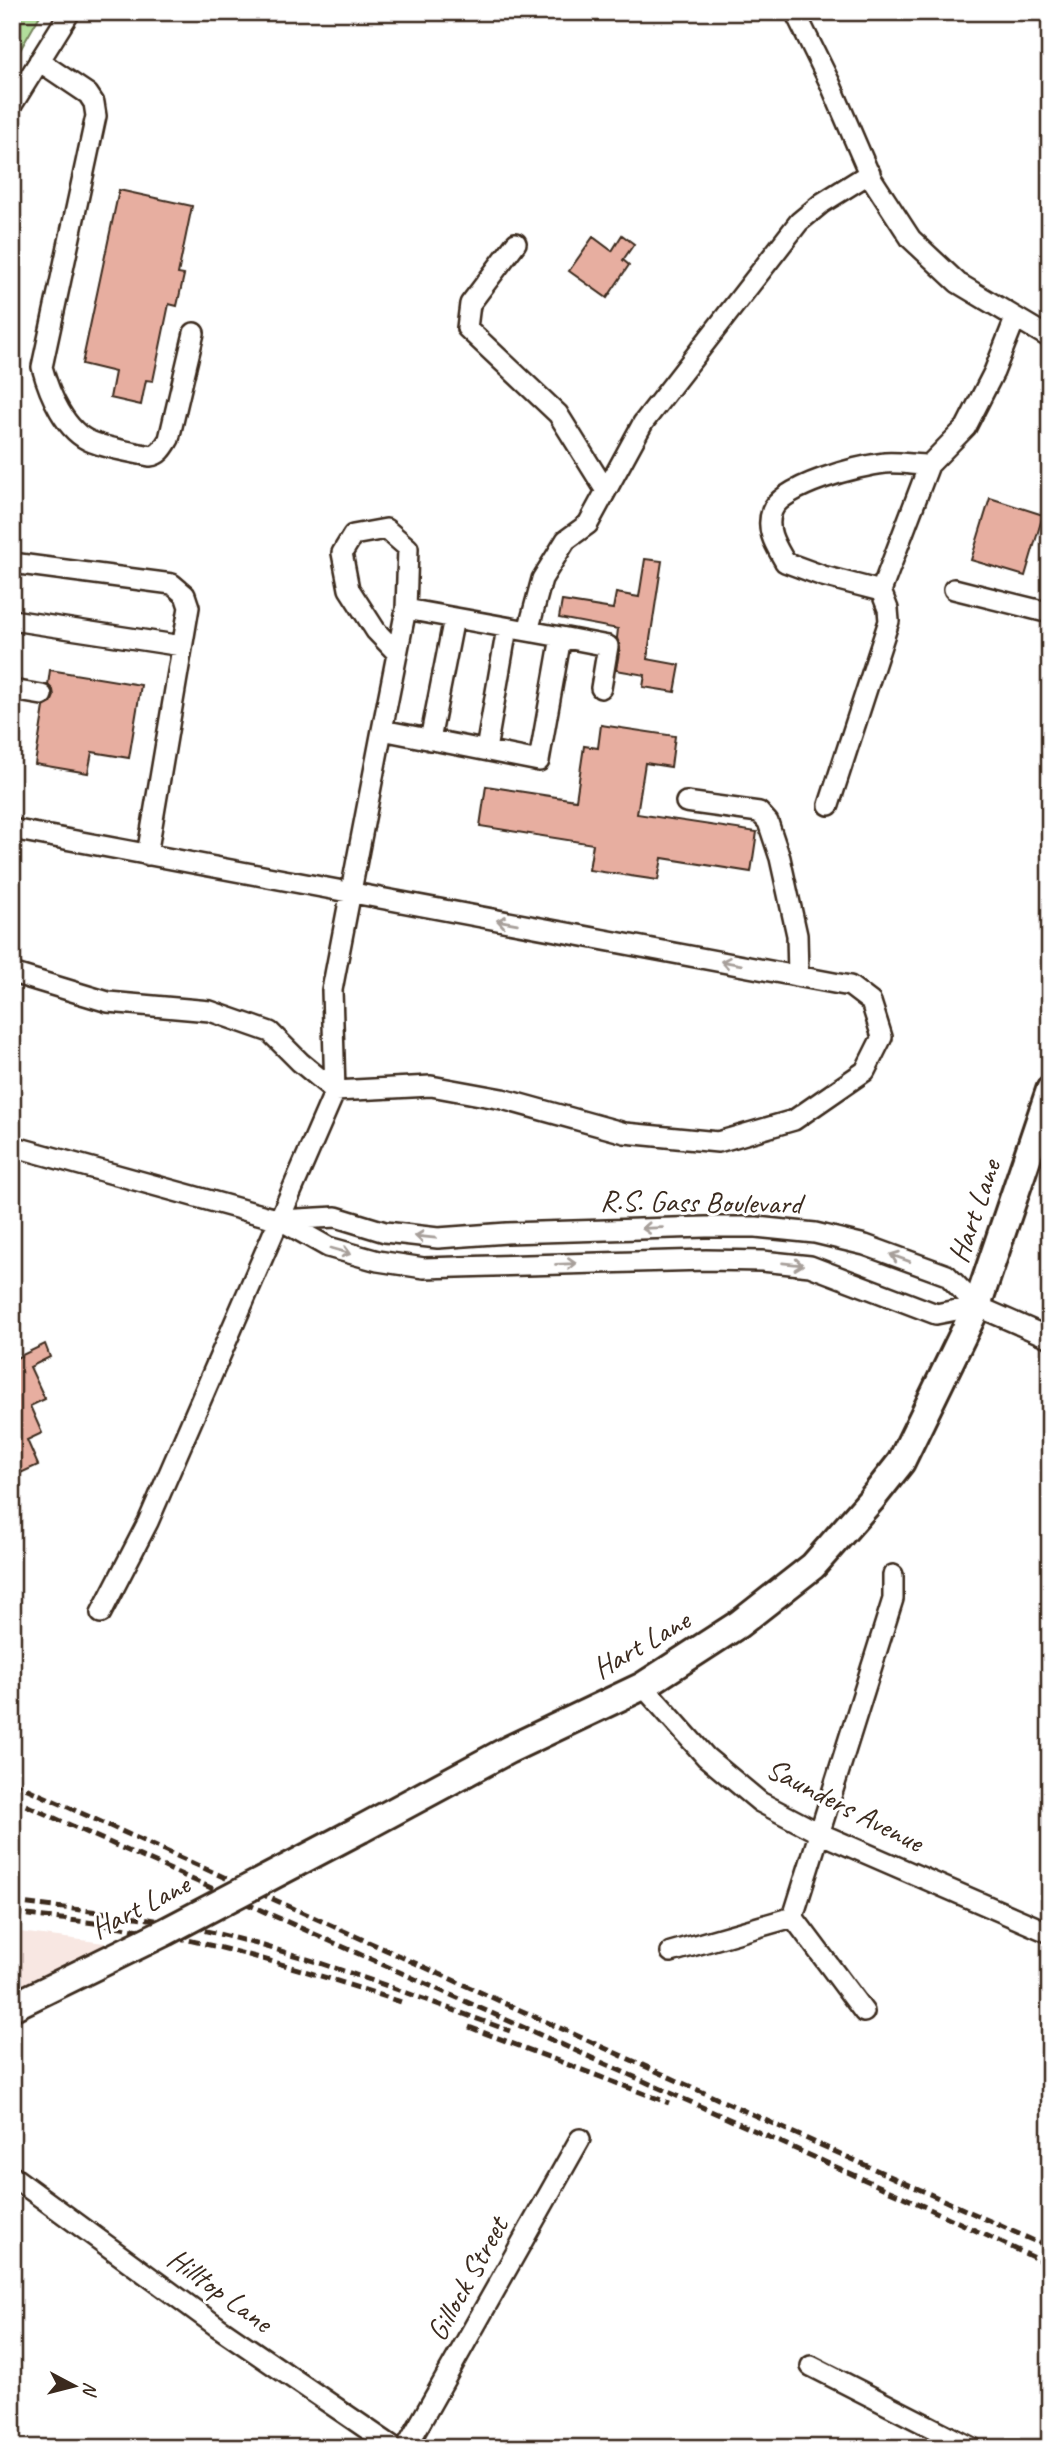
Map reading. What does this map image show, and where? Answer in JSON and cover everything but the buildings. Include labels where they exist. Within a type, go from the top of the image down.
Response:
[{"type":"main road","name":"Hart Lane","points":[[12,2007],[165,1932],[508,1750],[643,1686],[739,1624],[813,1566],[901,1462],[977,1306],[1050,1090]]},
{"type":"street","points":[[12,105],[70,12]]},
{"type":"street","points":[[795,12],[870,173],[911,239],[958,283],[1050,338]]},
{"type":"street","points":[[39,61],[88,94],[94,103],[96,116],[42,367],[46,383],[75,432],[91,442],[156,456],[169,439],[194,333]]},
{"type":"street","points":[[533,632],[528,631],[542,579],[566,540],[588,524],[643,424],[791,232],[821,203],[870,173]]},
{"type":"street","points":[[516,243],[470,304],[467,328],[558,414],[606,491]]},
{"type":"street","points":[[829,805],[888,621],[888,609],[881,591],[929,465],[967,427],[1016,319]]},
{"type":"street","points":[[881,591],[822,576],[785,562],[770,536],[772,511],[781,497],[800,486],[841,473],[886,463],[929,465]]},
{"type":"street","points":[[101,1613],[148,1522],[335,1091],[332,990],[406,609],[408,548],[386,529],[353,535],[342,553],[349,589],[376,631],[397,653]]},
{"type":"street","points":[[12,563],[172,584],[185,595],[189,607],[147,855]]},
{"type":"street","points":[[954,589],[1042,611],[1050,608]]},
{"type":"street","points":[[406,609],[608,646],[601,688]]},
{"type":"street","points":[[430,740],[454,618]]},
{"type":"street","points":[[12,620],[182,646]]},
{"type":"street","points":[[486,750],[507,628]]},
{"type":"street","points":[[382,730],[539,761],[561,637]]},
{"type":"street","points":[[12,690],[42,695]]},
{"type":"street","points":[[686,802],[759,812],[768,822],[780,858],[797,934],[798,975]]},
{"type":"street","points":[[12,829],[850,986],[871,1002],[882,1037],[865,1071],[794,1120],[718,1142],[625,1133],[502,1099],[431,1086],[335,1091],[270,1032],[210,1011],[108,1002],[12,973]]},
{"type":"street","name":"R.S. Gass Boulevard","points":[[12,1146],[280,1220],[328,1247],[378,1261],[424,1268],[706,1260],[762,1261],[810,1266],[936,1314],[977,1306]]},
{"type":"street","name":"R.S. Gass Boulevard","points":[[280,1220],[336,1217],[385,1232],[438,1238],[507,1233],[706,1227],[756,1227],[815,1233],[865,1245],[947,1275],[977,1306]]},
{"type":"street","points":[[977,1306],[1050,1338]]},
{"type":"street","points":[[793,1917],[893,1599],[893,1575]]},
{"type":"street","name":"Saunders Avenue","points":[[643,1686],[706,1757],[760,1802],[819,1833],[1050,1933]]},
{"type":"street","points":[[671,1952],[793,1917]]},
{"type":"street","points":[[793,1917],[864,2012]]},
{"type":"street","name":"Gillock Street","points":[[406,2448],[580,2139]]},
{"type":"street","name":"Hilltop Lane","points":[[12,2176],[218,2327],[395,2448]]},
{"type":"street","points":[[811,2366],[972,2448]]},
{"type":"shaded area","points":[[12,1931],[135,1947],[12,2007]]},
{"type":"green space","points":[[12,12],[42,12],[12,64]]},
{"type":"railway","points":[[12,1782],[1050,2248]]},
{"type":"railway","points":[[12,1799],[1050,2265]]},
{"type":"railway","points":[[12,1902],[155,1920],[246,1941],[335,1968],[510,2031]]},
{"type":"railway","points":[[12,1913],[116,1926],[215,1946],[342,1982],[404,2003]]},
{"type":"railway","points":[[469,2027],[669,2103]]}]
